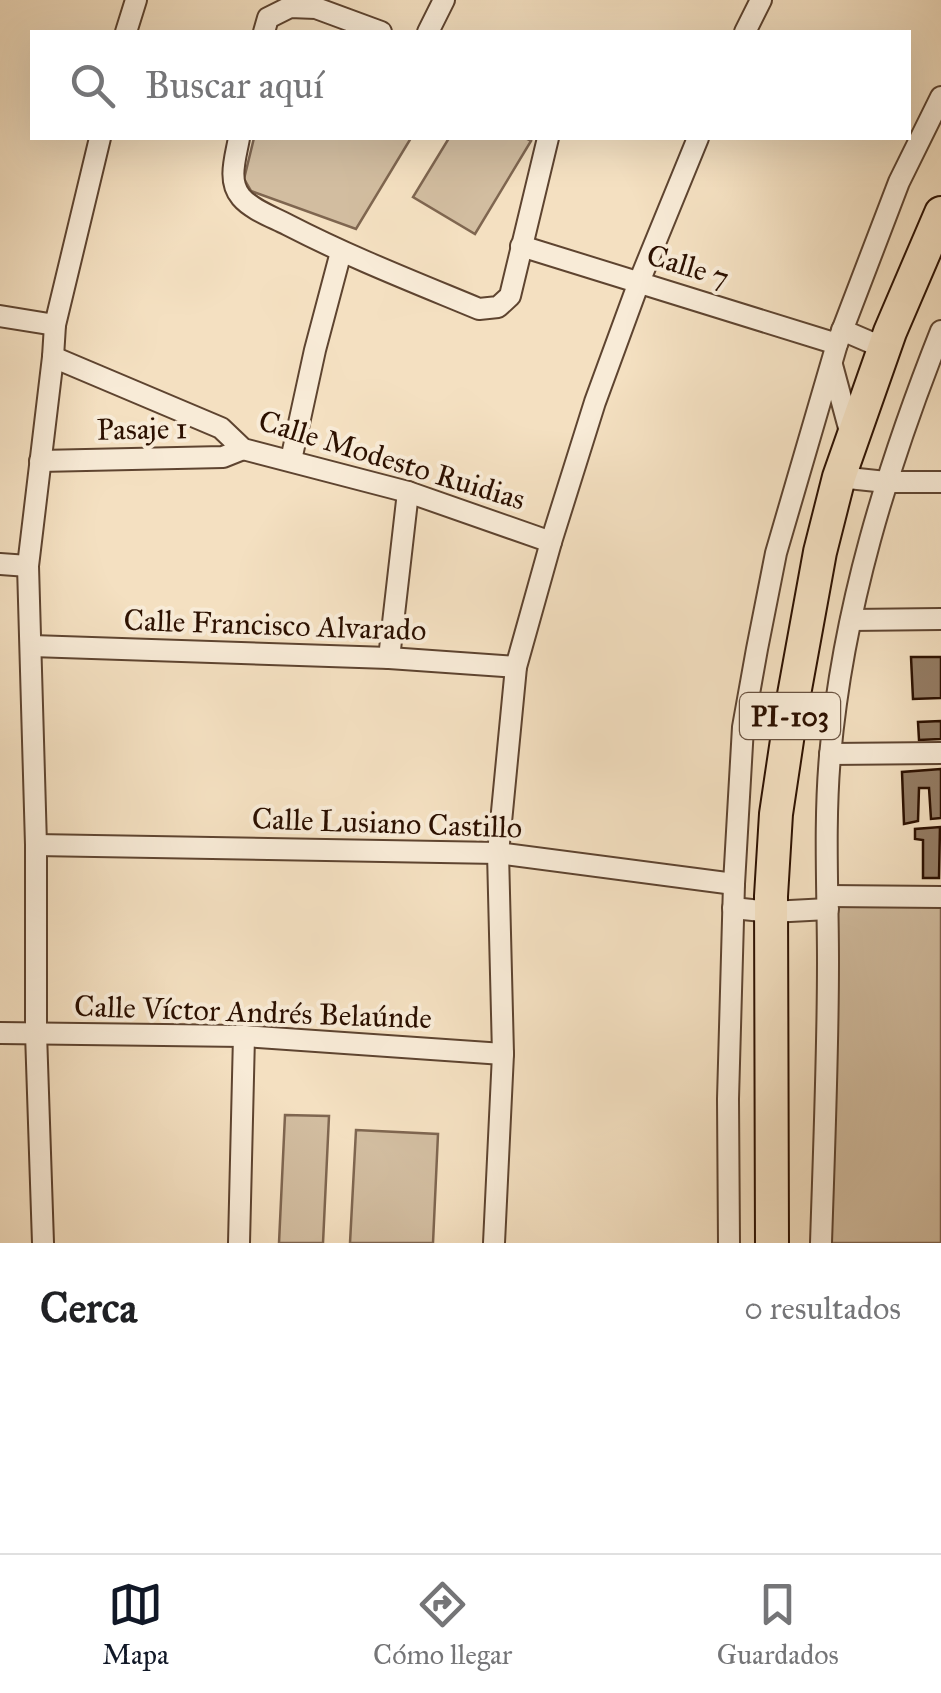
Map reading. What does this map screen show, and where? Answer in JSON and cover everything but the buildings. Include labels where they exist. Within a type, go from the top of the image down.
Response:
[{"type":"main road","name":"PI-103","points":[[772,1243],[770,912],[776,814],[787,736],[820,552],[839,477],[884,348],[941,213]]},
{"type":"street","points":[[127,30],[136,0]]},
{"type":"street","points":[[429,30],[444,0]]},
{"type":"street","points":[[746,30],[753,2]]},
{"type":"street","points":[[265,30],[268,18],[290,7],[316,8],[376,30]]},
{"type":"street","points":[[729,1243],[728,1099],[734,884],[743,727],[757,649],[776,553],[837,346],[898,182],[941,97]]},
{"type":"street","points":[[43,1243],[28,566],[54,325],[100,140]]},
{"type":"street","points":[[240,140],[233,175],[242,198],[341,252],[479,309],[498,307],[510,296],[548,140]]},
{"type":"street","points":[[494,1243],[503,1054],[498,853],[516,668],[595,402],[697,140]]},
{"type":"street","name":"Calle 7","points":[[521,246],[837,346],[884,348]]},
{"type":"street","points":[[291,460],[341,252]]},
{"type":"street","points":[[0,316],[54,325]]},
{"type":"street","points":[[821,1243],[828,1015],[826,817],[839,685],[886,482],[941,331]]},
{"type":"street","points":[[837,346],[852,439]]},
{"type":"street","name":"Calle Modesto Ruidias","points":[[53,357],[221,428],[243,449],[408,492],[551,542]]},
{"type":"street","name":"Pasaje 1","points":[[40,461],[223,457],[243,449]]},
{"type":"street","points":[[839,477],[941,482]]},
{"type":"street","points":[[389,658],[408,492]]},
{"type":"street","points":[[0,564],[28,566]]},
{"type":"street","points":[[852,620],[941,619]]},
{"type":"street","name":"Calle Francisco Alvarado","points":[[32,646],[389,658],[516,668]]},
{"type":"street","points":[[830,754],[941,753]]},
{"type":"street","name":"Calle Lusiano Castillo","points":[[36,845],[498,853],[734,884]]},
{"type":"street","points":[[733,908],[770,912],[828,903],[941,897]]},
{"type":"street","name":"Calle Víctor Andrés Belaúnde","points":[[0,1033],[244,1036],[503,1054]]},
{"type":"street","points":[[240,1243],[244,1036]]},
{"type":"shaded area","points":[[254,140],[410,140],[356,229],[251,191],[244,179]]},
{"type":"shaded area","points":[[448,140],[531,141],[475,234],[413,197]]},
{"type":"shaded area","points":[[838,906],[941,906],[941,1243],[829,1243]]},
{"type":"shaded area","points":[[285,1115],[329,1116],[323,1243],[279,1243]]},
{"type":"shaded area","points":[[356,1130],[438,1134],[433,1243],[350,1243]]}]
